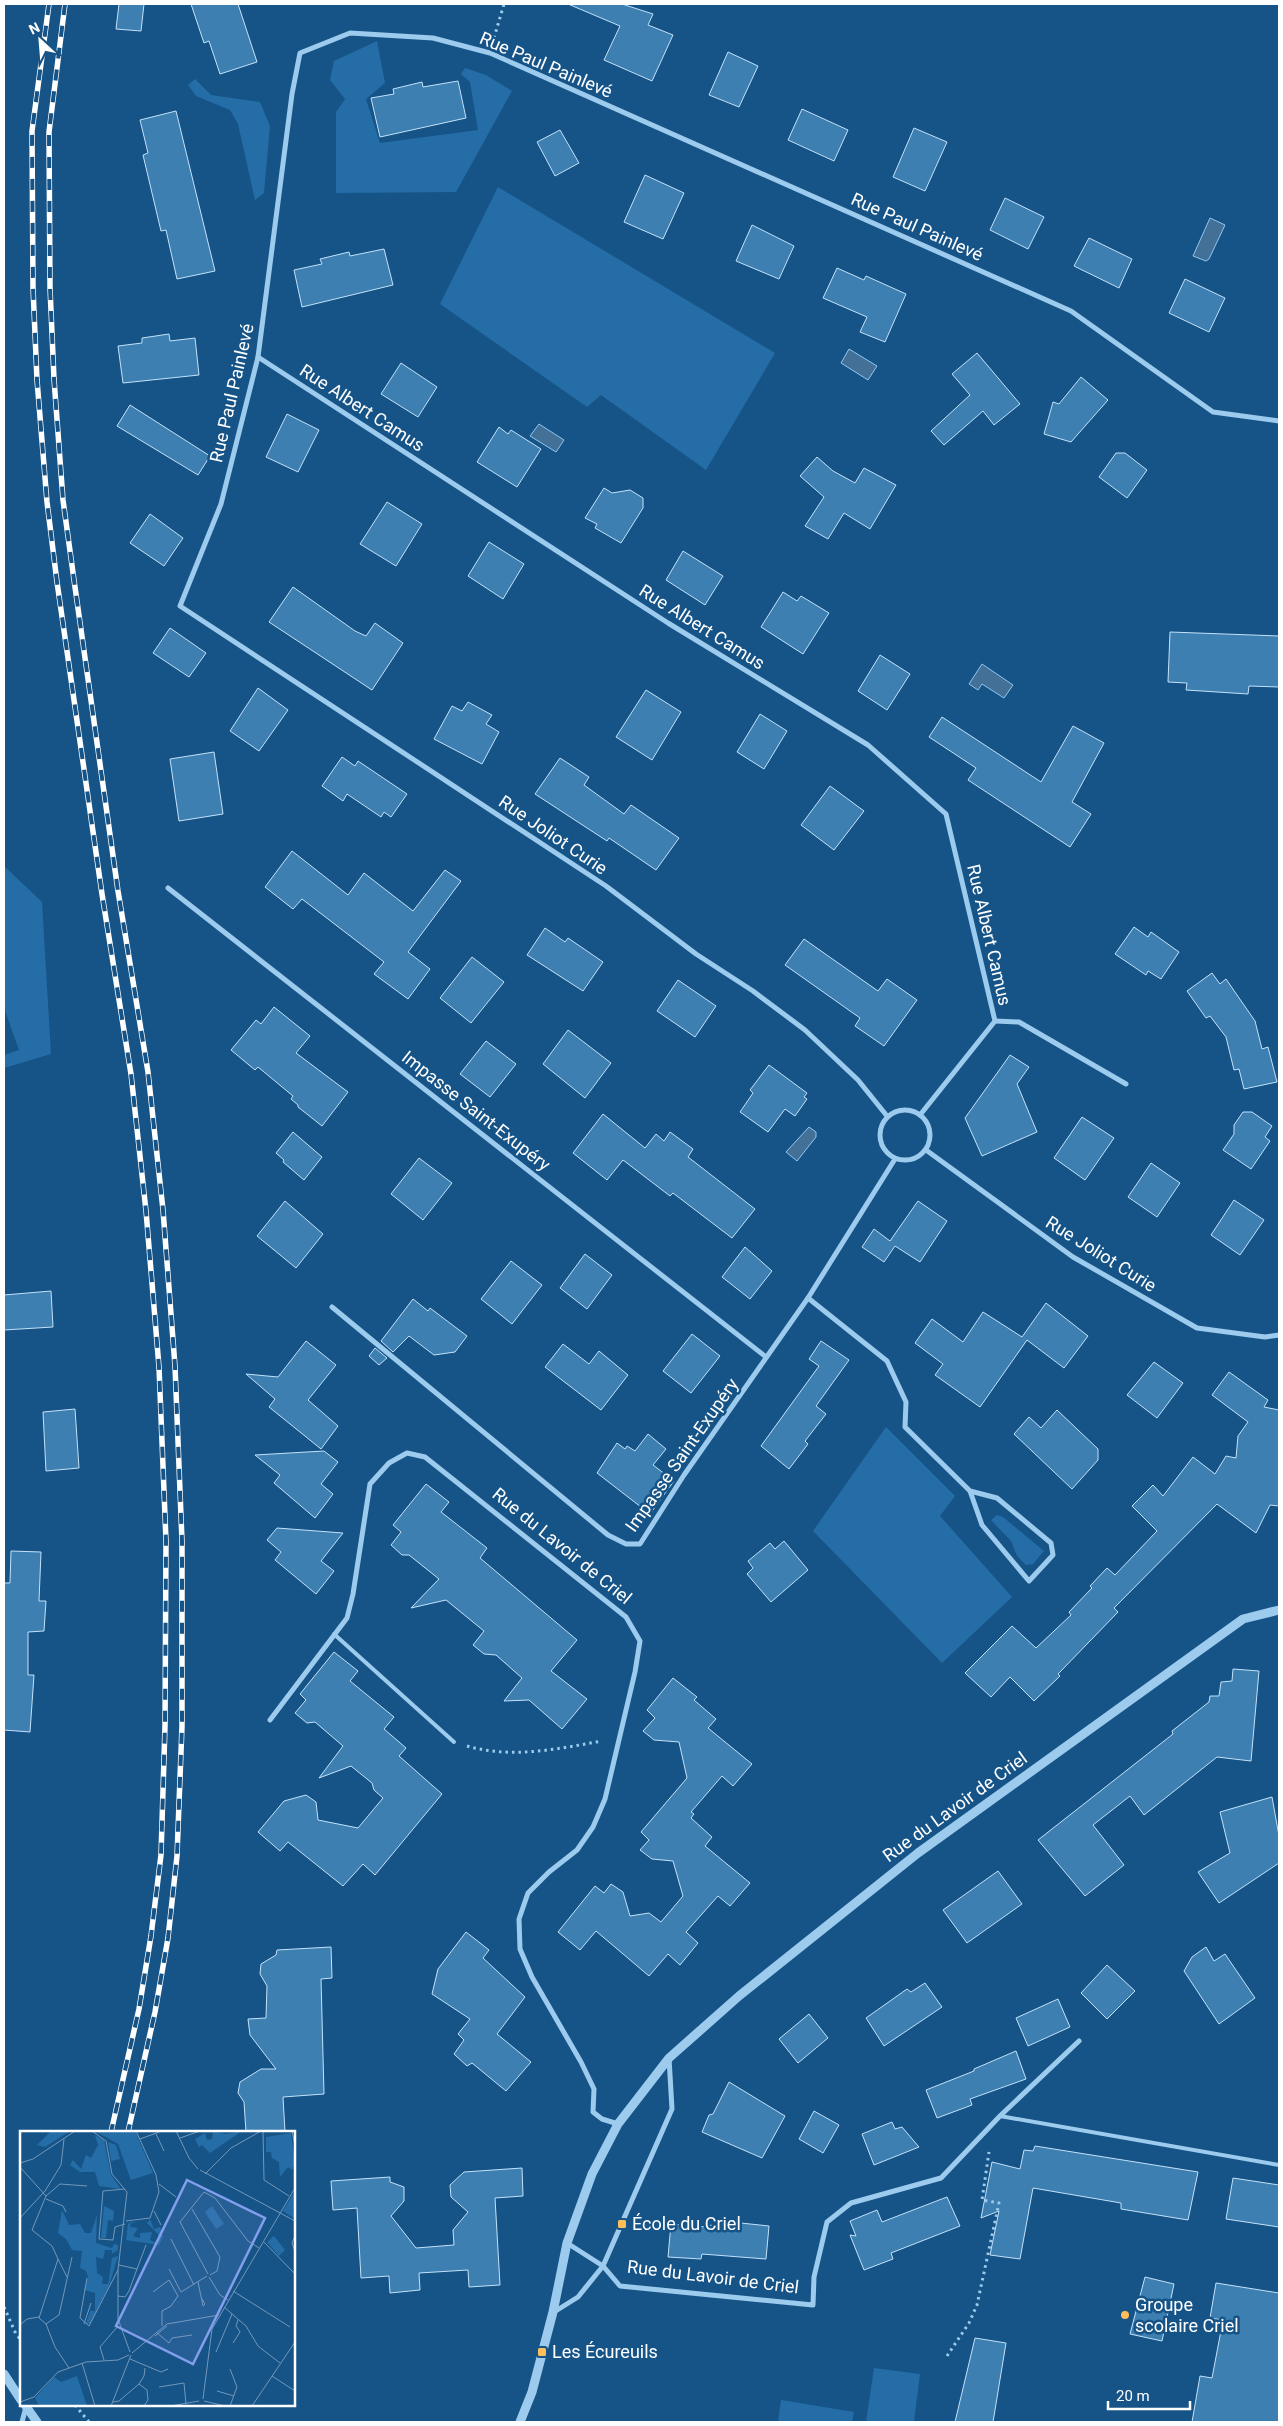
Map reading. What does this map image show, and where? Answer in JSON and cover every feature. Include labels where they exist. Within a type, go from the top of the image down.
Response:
[{"type":"street","name":"Rue Paul Painlevé","points":[[180,606],[221,504],[258,357],[292,94],[300,53],[350,33],[433,38],[490,53],[1072,311],[1213,412],[1279,421]]},
{"type":"street","name":"Rue Albert Camus","points":[[258,357],[668,623],[868,745],[946,814],[995,1021]]},
{"type":"street","name":"Rue Joliot Curie","points":[[180,606],[606,886],[696,954],[753,991],[805,1030],[858,1080],[887,1116]]},
{"type":"street","name":"Impasse Saint-Exupéry","points":[[168,888],[766,1357]]},
{"type":"street","name":"Rue Albert Camus","points":[[995,1021],[1019,1022],[1126,1084]]},
{"type":"street","name":"Rue Albert Camus","points":[[920,1114],[995,1021]]},
{"type":"street","points":[[907,1110],[920,1114],[929,1129],[930,1137],[926,1150],[909,1160],[895,1159],[882,1146],[880,1138],[882,1123],[893,1112],[907,1110]]},
{"type":"street","name":"Rue Joliot Curie","points":[[926,1150],[1073,1258],[1197,1328],[1265,1338],[1279,1335]]},
{"type":"street","name":"Impasse Saint-Exupéry","points":[[332,1307],[608,1535],[626,1544],[640,1544],[684,1475],[808,1298],[895,1159]]},
{"type":"street","points":[[808,1298],[887,1361],[906,1402],[905,1427],[970,1491],[982,1525],[1029,1582],[1053,1555],[1051,1544],[997,1498],[970,1491]]},
{"type":"street","name":"Rue du Lavoir de Criel","points":[[270,1720],[347,1618],[353,1594],[361,1529],[370,1484],[389,1463],[407,1453],[425,1457],[626,1617],[640,1641],[635,1672],[605,1799],[593,1827],[577,1850],[549,1872],[528,1894],[519,1919],[520,1949],[532,1977],[582,2062],[594,2089],[593,2112],[602,2119],[618,2124]]},
{"type":"street","name":"Rue du Lavoir de Criel","points":[[520,2422],[532,2392],[553,2312],[567,2243],[592,2174],[618,2124],[669,2058],[739,1996],[929,1845],[1243,1619],[1279,1610]]},
{"type":"street","name":"Rue du Lavoir de Criel","points":[[567,2243],[604,2266],[620,2286],[813,2305],[814,2277],[827,2222],[851,2202],[941,2178],[1000,2116],[1079,2041]]},
{"type":"street","name":"Rue du Lavoir de Criel","points":[[553,2312],[578,2297],[604,2266],[672,2109],[669,2058]]},
{"type":"street","points":[[4,2374],[20,2398]]},
{"type":"street","points":[[22,2422],[24,2406]]},
{"type":"street","points":[[25,2406],[37,2422]]},
{"type":"lane","points":[[334,1634],[454,1742]]},
{"type":"lane","points":[[1000,2116],[1279,2165]]},
{"type":"path","points":[[490,53],[504,4]]},
{"type":"path","points":[[454,1742],[489,1752],[541,1752],[620,1738]]},
{"type":"path","points":[[947,2356],[978,2305],[999,2203],[982,2200],[990,2153],[980,2137]]},
{"type":"path","points":[[4,2307],[20,2339]]},
{"type":"path","points":[[76,2406],[89,2422]]},
{"type":"shaded area","points":[[377,41],[385,83],[366,99],[380,143],[478,130],[470,82],[461,74],[465,68],[486,75],[512,91],[456,192],[336,193],[336,112],[345,99],[330,80],[334,61]]},
{"type":"shaded area","points":[[195,79],[211,95],[260,102],[270,126],[264,193],[255,200],[238,124],[230,110],[196,96],[188,85]]},
{"type":"shaded area","points":[[498,187],[775,353],[706,470],[601,395],[587,407],[440,304]]},
{"type":"shaded area","points":[[1210,218],[1225,225],[1209,259],[1206,261],[1193,256]]},
{"type":"shaded area","points":[[849,349],[877,366],[868,380],[841,363]]},
{"type":"shaded area","points":[[539,424],[564,440],[556,452],[530,436]]},
{"type":"shaded area","points":[[982,664],[1013,685],[1004,698],[982,684],[978,690],[969,684]]},
{"type":"shaded area","points":[[4,866],[42,902],[51,1054],[4,1068],[4,1055],[19,1050],[4,1008]]},
{"type":"shaded area","points":[[809,1127],[816,1132],[816,1137],[797,1161],[786,1152]]},
{"type":"shaded area","points":[[886,1427],[955,1496],[940,1516],[1012,1597],[942,1663],[813,1531]]},
{"type":"shaded area","points":[[997,1515],[1003,1517],[1044,1551],[1033,1564],[1026,1565],[1017,1556],[1011,1541],[991,1520]]},
{"type":"shaded area","points":[[874,2368],[920,2374],[914,2422],[866,2422]]},
{"type":"shaded area","points":[[781,2400],[854,2412],[852,2422],[778,2422]]},
{"type":"building","points":[[119,4],[144,4],[141,31],[116,29]]},
{"type":"building","points":[[191,4],[238,4],[257,62],[220,74],[209,41],[204,43]]},
{"type":"building","points":[[568,4],[622,4],[653,14],[648,25],[673,35],[652,81],[604,60],[620,26]]},
{"type":"building","points":[[728,52],[758,66],[739,107],[709,95]]},
{"type":"building","points":[[458,81],[466,118],[380,137],[371,98],[394,94],[393,89],[422,82],[423,87]]},
{"type":"building","points":[[802,109],[848,130],[834,161],[788,140]]},
{"type":"building","points":[[176,111],[215,271],[177,279],[166,230],[161,231],[143,155],[148,153],[140,120]]},
{"type":"building","points":[[914,128],[947,142],[925,191],[893,177]]},
{"type":"building","points":[[560,130],[579,163],[555,176],[537,142]]},
{"type":"building","points":[[645,175],[684,193],[663,239],[624,222]]},
{"type":"building","points":[[1005,198],[1044,217],[1028,249],[990,230]]},
{"type":"building","points":[[752,225],[794,246],[779,279],[736,261]]},
{"type":"building","points":[[1089,238],[1132,259],[1119,288],[1074,266]]},
{"type":"building","points":[[384,249],[393,285],[302,307],[294,270],[322,264],[320,259],[349,252],[350,256]]},
{"type":"building","points":[[837,268],[864,280],[866,276],[906,294],[885,342],[860,332],[867,317],[823,298]]},
{"type":"building","points":[[1185,279],[1225,298],[1209,332],[1169,313]]},
{"type":"building","points":[[169,334],[170,341],[195,338],[199,375],[123,383],[118,346],[142,343],[142,338]]},
{"type":"building","points":[[977,353],[1020,404],[994,425],[983,411],[944,445],[931,431],[970,395],[952,374]]},
{"type":"building","points":[[401,363],[437,387],[418,417],[381,394]]},
{"type":"building","points":[[1081,377],[1108,400],[1071,442],[1044,434],[1053,402],[1059,404]]},
{"type":"building","points":[[130,405],[210,456],[198,475],[117,426]]},
{"type":"building","points":[[287,414],[319,430],[298,472],[266,457]]},
{"type":"building","points":[[499,427],[508,434],[511,430],[541,449],[517,487],[477,462]]},
{"type":"building","points":[[1116,453],[1125,453],[1147,470],[1127,498],[1099,477]]},
{"type":"building","points":[[817,457],[833,471],[855,483],[864,468],[896,485],[870,529],[844,513],[828,539],[805,526],[824,497],[800,476]]},
{"type":"building","points":[[604,488],[612,493],[630,490],[643,498],[643,508],[621,543],[595,528],[597,524],[585,518]]},
{"type":"building","points":[[387,502],[422,524],[396,566],[360,544]]},
{"type":"building","points":[[150,514],[183,538],[164,566],[130,543]]},
{"type":"building","points":[[489,542],[524,564],[503,599],[468,576]]},
{"type":"building","points":[[683,551],[723,576],[705,605],[666,580]]},
{"type":"building","points":[[293,587],[355,631],[366,636],[375,623],[403,643],[372,690],[269,622]]},
{"type":"building","points":[[783,592],[797,601],[801,596],[829,613],[803,654],[761,627]]},
{"type":"building","points":[[170,628],[206,653],[189,677],[153,653]]},
{"type":"building","points":[[1170,632],[1279,636],[1279,687],[1249,686],[1248,694],[1186,690],[1187,683],[1168,682]]},
{"type":"building","points":[[880,655],[910,674],[887,710],[858,691]]},
{"type":"building","points":[[258,688],[288,710],[259,751],[230,731]]},
{"type":"building","points":[[646,690],[681,712],[652,760],[616,737]]},
{"type":"building","points":[[468,702],[492,715],[486,724],[499,732],[482,764],[434,739],[452,706],[462,711]]},
{"type":"building","points":[[760,714],[787,731],[764,769],[737,752]]},
{"type":"building","points":[[942,717],[1041,782],[1073,726],[1104,743],[1072,802],[1091,814],[1070,847],[968,780],[976,768],[929,737]]},
{"type":"building","points":[[214,752],[223,814],[179,821],[170,759]]},
{"type":"building","points":[[342,757],[355,766],[358,761],[407,794],[391,817],[384,812],[381,817],[347,794],[343,801],[322,786]]},
{"type":"building","points":[[560,758],[589,777],[584,785],[624,814],[631,805],[679,838],[656,870],[609,838],[607,841],[535,794]]},
{"type":"building","points":[[830,786],[864,811],[834,850],[801,825]]},
{"type":"building","points":[[292,851],[348,895],[364,873],[413,911],[445,870],[461,881],[408,952],[430,969],[408,999],[374,974],[384,962],[302,899],[293,909],[265,887]]},
{"type":"building","points":[[1134,927],[1148,937],[1151,932],[1179,952],[1161,979],[1148,971],[1146,975],[1115,954]]},
{"type":"building","points":[[545,928],[565,942],[568,938],[603,962],[583,991],[527,955]]},
{"type":"building","points":[[804,939],[878,991],[887,979],[917,1000],[884,1046],[855,1026],[860,1018],[785,965]]},
{"type":"building","points":[[472,957],[504,982],[471,1023],[440,998]]},
{"type":"building","points":[[1212,973],[1220,984],[1226,979],[1255,1021],[1262,1049],[1268,1047],[1277,1082],[1244,1089],[1239,1069],[1234,1070],[1226,1037],[1210,1016],[1206,1018],[1187,991]]},
{"type":"building","points":[[678,980],[716,1006],[695,1037],[657,1011]]},
{"type":"building","points":[[274,1007],[310,1036],[296,1053],[348,1092],[322,1126],[298,1107],[291,1099],[293,1096],[258,1067],[255,1070],[231,1050],[256,1020],[261,1024]]},
{"type":"building","points":[[568,1030],[611,1063],[585,1098],[543,1064]]},
{"type":"building","points":[[486,1041],[516,1064],[490,1097],[460,1074]]},
{"type":"building","points":[[1010,1055],[1029,1067],[1017,1084],[1037,1132],[982,1156],[965,1118]]},
{"type":"building","points":[[769,1065],[807,1093],[804,1097],[807,1099],[795,1116],[785,1109],[768,1132],[740,1112],[753,1093],[750,1090]]},
{"type":"building","points":[[1243,1112],[1252,1112],[1272,1126],[1265,1137],[1270,1141],[1251,1169],[1223,1150],[1234,1134],[1234,1125]]},
{"type":"building","points":[[603,1114],[645,1148],[656,1134],[664,1141],[670,1132],[693,1149],[688,1157],[755,1209],[732,1238],[673,1193],[670,1196],[623,1160],[607,1180],[573,1153]]},
{"type":"building","points":[[1082,1117],[1114,1138],[1085,1180],[1054,1158]]},
{"type":"building","points":[[293,1132],[322,1157],[304,1180],[283,1162],[284,1160],[276,1153]]},
{"type":"building","points":[[419,1158],[452,1183],[423,1220],[391,1194]]},
{"type":"building","points":[[1151,1163],[1180,1183],[1157,1217],[1128,1197]]},
{"type":"building","points":[[1234,1200],[1264,1220],[1240,1255],[1211,1235]]},
{"type":"building","points":[[285,1201],[323,1234],[296,1268],[257,1236]]},
{"type":"building","points":[[918,1201],[947,1221],[920,1262],[895,1246],[884,1262],[862,1247],[874,1229],[890,1241]]},
{"type":"building","points":[[745,1247],[772,1271],[750,1299],[722,1277]]},
{"type":"building","points":[[585,1254],[612,1275],[587,1309],[560,1288]]},
{"type":"building","points":[[511,1261],[542,1285],[512,1324],[481,1299]]},
{"type":"building","points":[[51,1291],[53,1327],[4,1330],[4,1295]]},
{"type":"building","points":[[413,1299],[428,1311],[430,1308],[467,1336],[455,1352],[434,1355],[409,1336],[393,1352],[381,1341]]},
{"type":"building","points":[[1046,1303],[1088,1336],[1064,1368],[1027,1340],[980,1407],[935,1375],[943,1364],[915,1343],[932,1319],[963,1342],[983,1312],[1022,1337]]},
{"type":"building","points":[[692,1334],[720,1356],[691,1393],[663,1371]]},
{"type":"building","points":[[306,1341],[336,1365],[308,1400],[338,1426],[321,1449],[269,1407],[275,1399],[246,1374],[278,1377]]},
{"type":"building","points":[[821,1341],[849,1360],[816,1406],[826,1414],[805,1441],[808,1444],[789,1469],[761,1446],[819,1366],[809,1359]]},
{"type":"building","points":[[563,1344],[589,1364],[599,1351],[628,1375],[601,1410],[545,1367]]},
{"type":"building","points":[[375,1348],[387,1358],[379,1365],[369,1356]]},
{"type":"building","points":[[1154,1362],[1183,1383],[1157,1418],[1127,1395]]},
{"type":"building","points":[[1229,1372],[1268,1400],[1264,1407],[1279,1410],[1279,1506],[1270,1505],[1256,1533],[1217,1504],[1114,1608],[1118,1612],[1058,1674],[1060,1676],[1034,1701],[1010,1677],[991,1697],[965,1673],[1012,1626],[1036,1648],[1071,1615],[1069,1612],[1092,1588],[1090,1586],[1107,1568],[1115,1575],[1157,1531],[1132,1506],[1153,1485],[1163,1496],[1193,1457],[1215,1474],[1226,1456],[1236,1458],[1238,1436],[1248,1422],[1212,1395]]},
{"type":"building","points":[[75,1409],[79,1468],[46,1471],[43,1412]]},
{"type":"building","points":[[1057,1410],[1098,1449],[1098,1460],[1072,1489],[1014,1434],[1029,1417],[1041,1428]]},
{"type":"building","points":[[648,1434],[666,1449],[653,1465],[674,1481],[650,1514],[597,1473],[617,1443],[625,1449],[627,1446],[635,1451]]},
{"type":"building","points":[[324,1451],[338,1462],[321,1484],[333,1494],[315,1518],[274,1483],[280,1475],[255,1455]]},
{"type":"building","points":[[426,1484],[449,1502],[441,1512],[487,1548],[480,1558],[577,1640],[551,1671],[587,1699],[562,1729],[529,1700],[504,1701],[522,1678],[496,1655],[484,1654],[473,1645],[484,1631],[446,1600],[411,1608],[439,1579],[409,1555],[402,1555],[391,1545],[401,1532],[393,1525]]},
{"type":"building","points":[[277,1528],[343,1533],[321,1561],[334,1571],[316,1594],[275,1560],[281,1552],[267,1540]]},
{"type":"building","points":[[784,1541],[808,1570],[771,1602],[747,1574],[753,1568],[748,1561],[770,1543],[775,1549]]},
{"type":"building","points":[[11,1551],[41,1552],[39,1601],[46,1601],[44,1631],[28,1632],[28,1675],[34,1675],[30,1732],[4,1730],[4,1583],[10,1583]]},
{"type":"building","points":[[334,1652],[358,1671],[350,1681],[394,1717],[384,1729],[406,1748],[399,1756],[442,1794],[375,1875],[363,1864],[343,1886],[288,1842],[280,1851],[258,1832],[284,1801],[306,1795],[316,1802],[318,1820],[358,1828],[383,1798],[374,1790],[372,1783],[351,1766],[319,1778],[343,1746],[315,1722],[307,1723],[295,1713],[306,1700],[300,1694]]},
{"type":"building","points":[[1233,1669],[1259,1671],[1251,1761],[1217,1757],[1144,1815],[1130,1796],[1093,1825],[1124,1865],[1085,1896],[1038,1840],[1173,1734],[1172,1731],[1209,1702],[1210,1696],[1219,1696],[1221,1682],[1232,1681]]},
{"type":"building","points":[[673,1678],[697,1697],[694,1700],[716,1719],[708,1728],[752,1764],[733,1786],[722,1776],[691,1812],[694,1814],[691,1818],[712,1837],[705,1846],[750,1883],[730,1906],[718,1896],[686,1932],[698,1943],[680,1965],[668,1954],[649,1976],[596,1931],[580,1950],[558,1932],[595,1886],[604,1893],[611,1884],[623,1892],[630,1916],[649,1913],[661,1922],[683,1896],[673,1861],[652,1859],[640,1850],[649,1840],[641,1832],[687,1778],[679,1742],[654,1740],[643,1731],[655,1718],[647,1710]]},
{"type":"building","points":[[1272,1797],[1279,1836],[1279,1863],[1219,1903],[1198,1872],[1230,1853],[1220,1812]]},
{"type":"building","points":[[998,1871],[1022,1904],[967,1943],[943,1910]]},
{"type":"building","points":[[466,1932],[489,1950],[483,1958],[525,1997],[497,2034],[531,2062],[506,2091],[472,2063],[467,2066],[454,2054],[464,2040],[458,2034],[470,2019],[432,1994],[438,1969]]},
{"type":"building","points":[[331,1947],[332,1978],[321,1979],[324,2094],[283,2097],[285,2131],[246,2131],[244,2102],[238,2093],[240,2082],[261,2069],[276,2069],[250,2035],[248,2019],[266,2018],[267,1986],[260,1974],[261,1964],[276,1955],[277,1950]]},
{"type":"building","points":[[1206,1947],[1214,1961],[1225,1954],[1255,1998],[1219,2024],[1184,1971],[1192,1957]]},
{"type":"building","points":[[1107,1965],[1135,1991],[1107,2019],[1081,1993]]},
{"type":"building","points":[[925,1983],[942,2007],[884,2046],[866,2018],[907,1989],[911,1992]]},
{"type":"building","points":[[1058,1999],[1070,2027],[1028,2046],[1016,2018]]},
{"type":"building","points":[[809,2014],[828,2038],[798,2063],[779,2039]]},
{"type":"building","points":[[1016,2051],[1026,2079],[970,2099],[972,2105],[937,2118],[926,2090],[974,2071],[974,2069]]},
{"type":"building","points":[[729,2082],[785,2116],[762,2158],[702,2132],[709,2115],[713,2114]]},
{"type":"building","points":[[814,2111],[839,2125],[823,2153],[799,2139]]},
{"type":"building","points":[[892,2122],[895,2129],[902,2127],[919,2147],[874,2165],[862,2134]]},
{"type":"building","points":[[1035,2146],[1198,2172],[1188,2220],[1121,2209],[1121,2203],[1033,2188],[1020,2259],[990,2255],[999,2211],[981,2218],[992,2162],[1020,2169],[1024,2150],[1033,2151]]},
{"type":"building","points":[[522,2168],[523,2196],[495,2198],[500,2285],[469,2287],[468,2270],[419,2273],[420,2290],[390,2293],[389,2276],[361,2278],[357,2208],[333,2210],[331,2181],[390,2177],[390,2182],[404,2187],[404,2201],[391,2216],[416,2248],[454,2245],[453,2230],[468,2212],[451,2197],[450,2185],[464,2172]]},
{"type":"building","points":[[1233,2178],[1279,2185],[1279,2227],[1226,2219]]},
{"type":"building","points":[[947,2197],[960,2226],[891,2253],[893,2259],[864,2270],[850,2235],[856,2236],[850,2221],[877,2210],[882,2222]]},
{"type":"building","points":[[722,2221],[769,2226],[766,2259],[702,2254],[701,2259],[668,2257],[671,2224],[707,2227],[707,2225],[721,2226]]},
{"type":"building","points":[[1145,2277],[1174,2284],[1162,2341],[1130,2334]]},
{"type":"building","points":[[1216,2283],[1279,2293],[1279,2422],[1192,2422],[1200,2376],[1212,2378],[1223,2320],[1210,2318]]},
{"type":"building","points":[[975,2338],[1006,2343],[993,2422],[955,2422]]},
{"type":"railway","points":[[49,4],[32,131],[33,288],[37,380],[47,502],[57,582],[102,894],[131,1074],[146,1211],[159,1367],[166,1541],[165,1726],[161,1855],[151,1936],[139,2009],[111,2131]]},
{"type":"railway","points":[[65,4],[49,132],[50,288],[54,379],[63,500],[118,891],[148,1072],[163,1210],[175,1366],[182,1541],[182,1726],[177,1856],[168,1938],[155,2012],[128,2131]]},
{"type":"place","name":"École du Criel","points":[[622,2224]]},
{"type":"place","name":"Groupe scolaire Criel","points":[[1125,2315]]},
{"type":"place","name":"Les Écureuils","points":[[542,2352]]}]
